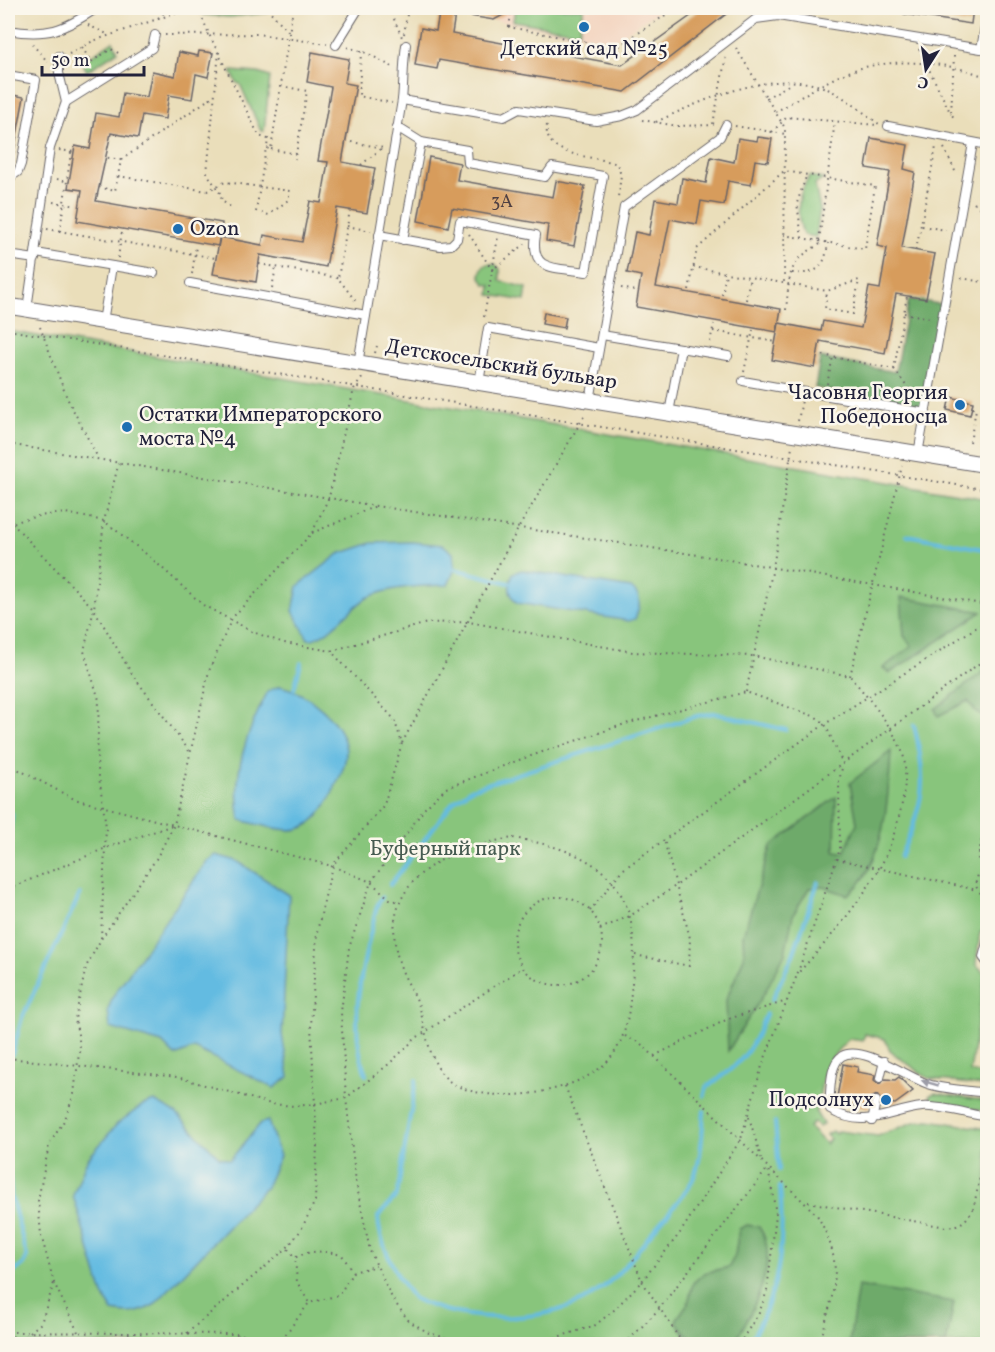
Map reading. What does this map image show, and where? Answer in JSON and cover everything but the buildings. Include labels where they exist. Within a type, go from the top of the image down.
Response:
[{"type":"street","name":"Детскосельский бульвар","points":[[8,306],[987,465]]},
{"type":"lane","points":[[8,30],[51,33],[97,8]]},
{"type":"lane","points":[[336,45],[359,8]]},
{"type":"lane","points":[[401,102],[504,117],[519,109],[596,121],[622,116],[637,110],[756,19],[778,16],[981,49],[987,9]]},
{"type":"lane","points":[[66,102],[152,48],[155,35]]},
{"type":"lane","points":[[358,363],[404,83],[401,73],[404,41]]},
{"type":"lane","points":[[27,309],[50,148],[66,102],[59,71],[62,57]]},
{"type":"lane","points":[[8,75],[36,80],[21,164],[18,172],[8,179]]},
{"type":"lane","points":[[590,401],[624,207],[709,145],[720,136],[726,125]]},
{"type":"lane","points":[[888,126],[987,145]]},
{"type":"lane","points":[[379,234],[440,246],[451,245],[457,239],[460,221],[536,235],[533,251],[535,259],[544,265],[586,272],[603,176],[552,166],[545,177],[468,163],[466,150],[421,142],[397,127]]},
{"type":"lane","points":[[403,240],[421,142]]},
{"type":"lane","points":[[911,452],[926,413],[973,142]]},
{"type":"lane","points":[[8,255],[35,256],[154,273]]},
{"type":"lane","points":[[103,322],[115,266]]},
{"type":"lane","points":[[190,283],[366,315]]},
{"type":"lane","points":[[479,383],[488,328],[599,348]]},
{"type":"lane","points":[[602,334],[728,356]]},
{"type":"lane","points":[[669,414],[681,348]]},
{"type":"lane","points":[[743,381],[926,413]]},
{"type":"lane","points":[[987,939],[984,957],[987,964]]},
{"type":"lane","points":[[987,1094],[927,1084],[884,1061],[848,1054],[840,1057],[834,1065],[830,1110],[872,1121],[923,1107],[987,1118]]},
{"type":"lane","points":[[880,1078],[884,1061]]},
{"type":"lane","points":[[872,1121],[876,1101]]},
{"type":"path","points":[[157,19],[169,8]]},
{"type":"path","points":[[62,57],[109,35],[190,8]]},
{"type":"path","points":[[198,8],[208,34],[259,136],[268,138],[256,212]]},
{"type":"path","points":[[267,8],[289,33]]},
{"type":"path","points":[[271,149],[292,8]]},
{"type":"path","points":[[389,8],[404,41]]},
{"type":"path","points":[[404,41],[408,8]]},
{"type":"path","points":[[512,8],[509,27],[616,48],[676,8]]},
{"type":"path","points":[[77,20],[109,35]]},
{"type":"path","points":[[26,33],[39,52],[59,71]]},
{"type":"path","points":[[155,35],[258,34],[288,37],[361,51],[401,73]]},
{"type":"path","points":[[914,38],[951,114],[957,120]]},
{"type":"path","points":[[730,39],[782,122],[785,134],[783,283]]},
{"type":"path","points":[[709,145],[730,39]]},
{"type":"path","points":[[82,47],[91,62],[111,49],[132,60]]},
{"type":"path","points":[[361,51],[358,96],[401,102]]},
{"type":"path","points":[[219,52],[212,96],[206,164],[207,173],[222,201],[232,208]]},
{"type":"path","points":[[951,114],[954,57]]},
{"type":"path","points":[[775,112],[861,68],[926,64],[953,67],[987,78]]},
{"type":"path","points":[[656,122],[691,106],[758,85],[783,81],[821,87],[881,126],[787,117],[772,132]]},
{"type":"path","points":[[766,98],[794,82]]},
{"type":"path","points":[[281,86],[307,91],[295,159]]},
{"type":"path","points":[[99,187],[115,190],[121,160],[212,96]]},
{"type":"path","points":[[549,114],[546,135],[551,143],[563,151],[617,164],[621,175],[618,198],[624,207]]},
{"type":"path","points":[[622,116],[676,126],[726,125],[785,134]]},
{"type":"path","points":[[819,241],[835,121]]},
{"type":"path","points":[[938,135],[964,191]]},
{"type":"path","points":[[916,250],[938,135]]},
{"type":"path","points":[[351,142],[393,150]]},
{"type":"path","points":[[50,148],[73,152],[60,231]]},
{"type":"path","points":[[267,148],[296,154]]},
{"type":"path","points":[[361,165],[382,148]]},
{"type":"path","points":[[104,157],[121,160]]},
{"type":"path","points":[[689,290],[697,249],[784,171],[875,186],[865,249],[784,235]]},
{"type":"path","points":[[802,238],[797,203],[807,174]]},
{"type":"path","points":[[118,176],[207,191],[225,182],[290,191],[288,200],[269,215],[262,213]]},
{"type":"path","points":[[42,200],[76,206]]},
{"type":"path","points":[[974,202],[987,216]]},
{"type":"path","points":[[338,278],[350,210]]},
{"type":"path","points":[[460,221],[492,270]]},
{"type":"path","points":[[347,226],[379,234]]},
{"type":"path","points":[[39,227],[216,258]]},
{"type":"path","points":[[488,328],[484,318],[499,229]]},
{"type":"path","points":[[115,266],[122,231]]},
{"type":"path","points":[[492,270],[536,235]]},
{"type":"path","points":[[8,244],[20,236]]},
{"type":"path","points":[[786,310],[794,263],[801,255],[824,242]]},
{"type":"path","points":[[791,273],[807,274],[819,268],[825,261],[828,243]]},
{"type":"path","points":[[190,283],[196,246]]},
{"type":"path","points":[[259,264],[338,278],[366,315]]},
{"type":"path","points":[[271,297],[276,267]]},
{"type":"path","points":[[693,267],[827,291],[859,280],[854,314],[825,309],[827,291]]},
{"type":"path","points":[[722,295],[726,273]]},
{"type":"path","points":[[950,276],[987,283]]},
{"type":"path","points":[[746,300],[750,277]]},
{"type":"path","points":[[610,286],[636,291]]},
{"type":"path","points":[[894,369],[907,296]]},
{"type":"path","points":[[904,313],[942,320]]},
{"type":"path","points":[[708,353],[714,324]]},
{"type":"path","points":[[8,330],[987,490]]},
{"type":"path","points":[[743,381],[753,330]]},
{"type":"path","points":[[712,331],[776,342]]},
{"type":"path","points":[[42,334],[67,398],[98,458]]},
{"type":"path","points":[[817,354],[894,369],[926,413]]},
{"type":"path","points":[[825,396],[832,357]]},
{"type":"path","points":[[78,1332],[54,1283],[41,1235],[38,1200],[49,1145],[64,1119],[74,1094],[80,1045],[75,1019],[77,999],[86,967],[101,939],[156,859],[174,825],[209,671],[231,618],[312,533],[328,497],[355,386]]},
{"type":"path","points":[[970,442],[976,409],[972,408]]},
{"type":"path","points":[[187,1333],[287,1248],[301,1230],[315,1201],[317,1144],[311,1026],[312,978],[317,932],[332,866],[384,805],[402,743],[518,529],[582,423]]},
{"type":"path","points":[[8,444],[987,605]]},
{"type":"path","points":[[850,675],[900,476],[911,452]]},
{"type":"path","points":[[746,692],[773,568],[790,457]]},
{"type":"path","points":[[101,939],[106,848],[105,808],[97,762],[99,700],[84,651],[94,609],[104,521],[119,462]]},
{"type":"path","points":[[312,533],[376,506]]},
{"type":"path","points":[[8,522],[66,513],[104,521],[150,557],[203,605],[231,618],[253,632],[284,643],[331,651],[427,623],[469,622],[633,651],[753,656],[850,675],[890,729],[902,753],[905,777],[898,819],[879,869],[822,947],[797,975]]},
{"type":"path","points":[[8,522],[94,609],[132,674],[191,753]]},
{"type":"path","points":[[590,911],[612,880],[664,840],[825,724],[987,620]]},
{"type":"path","points":[[331,651],[394,719],[402,743]]},
{"type":"path","points":[[600,929],[630,916],[677,885],[987,657]]},
{"type":"path","points":[[494,1344],[458,1341],[429,1333],[409,1321],[393,1300],[376,1266],[356,1182],[346,1098],[341,1012],[345,973],[358,916],[371,882],[425,808],[446,788],[625,724],[746,692],[792,707],[825,724],[843,764],[839,781],[841,822],[837,859],[797,975],[762,1066],[741,1139],[680,1233],[642,1281],[594,1326],[551,1339],[510,1344]]},
{"type":"path","points":[[8,764],[74,799],[332,866],[371,882],[390,899],[399,902]]},
{"type":"path","points":[[982,871],[978,858],[987,807]]},
{"type":"path","points":[[8,889],[106,848],[174,825]]},
{"type":"path","points":[[513,838],[548,843],[571,851],[593,863],[612,880],[630,916],[635,955],[625,1036],[607,1062],[564,1085],[515,1096],[470,1091],[450,1082],[438,1068],[424,1033],[420,1007],[400,968],[395,921],[399,902],[407,887],[436,862],[483,842],[513,838]]},
{"type":"path","points":[[635,955],[689,966],[690,938],[664,840]]},
{"type":"path","points":[[837,859],[977,890],[987,896]]},
{"type":"path","points":[[977,890],[975,879],[982,871],[987,870]]},
{"type":"path","points":[[563,897],[573,900],[590,911],[600,929],[602,949],[594,968],[578,981],[568,984],[548,984],[538,981],[522,968],[514,949],[516,928],[526,911],[543,900],[563,897]]},
{"type":"path","points":[[8,1058],[177,1077],[271,1104],[295,1106],[314,1104],[346,1098],[424,1033],[522,968]]},
{"type":"path","points":[[654,1056],[728,1019],[787,1001]]},
{"type":"path","points":[[625,1036],[640,1043],[806,1202],[830,1239],[836,1260],[836,1278],[820,1344]]},
{"type":"path","points":[[564,1085],[642,1281],[683,1344]]},
{"type":"path","points":[[749,1116],[762,1161]]},
{"type":"path","points":[[806,1202],[946,1227],[957,1226],[967,1220],[974,1210],[987,1140]]},
{"type":"path","points":[[625,1344],[659,1309],[768,1168]]},
{"type":"path","points":[[739,1344],[759,1313],[767,1291],[776,1214],[768,1168]]},
{"type":"path","points":[[287,1248],[295,1258],[297,1282],[309,1303]]},
{"type":"path","points":[[295,1258],[306,1252],[324,1250],[342,1255],[353,1272]]},
{"type":"path","points":[[282,1339],[309,1303],[326,1301],[339,1295],[353,1272],[376,1266]]},
{"type":"path","points":[[30,1332],[40,1323],[54,1283]]},
{"type":"path","points":[[8,1332],[236,1334],[305,1344]]},
{"type":"path","points":[[8,1341],[17,1333]]},
{"type":"shaded area","name":"Детский сад №25","points":[[425,8],[663,8],[613,41]]},
{"type":"green space","points":[[201,8],[263,8],[267,13],[230,17],[204,15]]},
{"type":"green space","points":[[515,8],[584,8],[579,32],[513,21]]},
{"type":"green space","points":[[113,41],[118,51],[87,71],[82,62]]},
{"type":"green space","points":[[231,71],[258,73],[270,77],[264,131],[261,131],[240,84],[237,83]]},
{"type":"green space","points":[[810,176],[823,179],[815,185],[820,209],[816,237],[804,235],[799,220],[800,197]]},
{"type":"green space","points":[[487,264],[495,264],[500,269],[500,281],[527,288],[525,301],[490,295],[491,285],[485,284],[480,275],[482,268]]},
{"type":"green space","points":[[909,299],[940,304],[923,408],[815,388],[820,358],[895,372]]},
{"type":"green space","name":"Буферный парк","points":[[8,331],[987,499],[988,899],[985,911],[988,927],[980,932],[976,964],[985,974],[970,1072],[987,1075],[987,1087],[928,1078],[890,1051],[885,1039],[865,1034],[863,1041],[849,1039],[830,1062],[823,1078],[818,1108],[815,1111],[823,1124],[819,1127],[814,1122],[809,1127],[826,1144],[830,1139],[826,1135],[832,1131],[835,1134],[838,1131],[878,1136],[914,1122],[929,1120],[987,1129],[987,1344],[8,1344]]},
{"type":"green space","points":[[901,597],[982,612],[890,673],[883,668],[912,646],[904,636]]},
{"type":"green space","points":[[987,669],[987,717],[976,712],[968,701],[938,716],[935,709]]},
{"type":"green space","points":[[891,751],[886,808],[877,849],[870,868],[860,884],[847,895],[824,887],[809,888],[793,915],[785,953],[764,994],[728,1051],[726,1000],[744,957],[743,935],[771,846],[836,797],[835,852],[844,853],[857,823],[850,783]]},
{"type":"green space","points":[[934,1093],[987,1101],[987,1111],[933,1103],[929,1096]]},
{"type":"green space","points":[[747,1225],[759,1227],[765,1240],[767,1255],[766,1271],[748,1318],[733,1344],[707,1343],[692,1338],[680,1328],[676,1320],[688,1303],[693,1283],[704,1273],[729,1267],[735,1255],[739,1229]]},
{"type":"green space","points":[[858,1286],[954,1302],[946,1344],[849,1344]]},
{"type":"water","points":[[412,542],[443,545],[453,553],[455,569],[448,585],[408,587],[378,593],[362,601],[331,629],[315,638],[308,639],[293,611],[298,586],[339,554],[372,543]]},
{"type":"water","points":[[522,570],[631,588],[639,598],[635,619],[629,621],[517,603],[510,593],[510,582],[513,573]]},
{"type":"water","points":[[280,686],[301,694],[322,709],[338,729],[346,750],[341,775],[330,798],[317,817],[308,825],[293,830],[240,820],[238,803],[239,770],[248,737],[268,691]]},
{"type":"water","points":[[216,855],[237,861],[289,895],[282,1034],[289,1077],[274,1088],[194,1048],[175,1056],[162,1043],[110,1028],[108,1010],[113,996],[207,861]]},
{"type":"water","points":[[154,1101],[176,1113],[219,1157],[230,1160],[261,1123],[268,1121],[280,1156],[266,1187],[154,1305],[129,1313],[113,1311],[103,1295],[73,1195],[87,1160],[117,1124],[143,1105]]},
{"type":"waterway","points":[[907,535],[988,550]]},
{"type":"waterway","points":[[455,569],[509,583]]},
{"type":"waterway","points":[[294,689],[301,663]]},
{"type":"waterway","points":[[390,885],[453,802],[471,789],[697,716],[714,713],[786,730]]},
{"type":"waterway","points":[[900,857],[919,807],[921,792],[921,762],[914,725]]},
{"type":"waterway","points":[[8,842],[12,814]]},
{"type":"waterway","points":[[772,1000],[793,955],[818,882]]},
{"type":"waterway","points":[[12,1054],[22,1018],[80,894]]},
{"type":"waterway","points":[[366,1075],[360,1054],[357,1012],[367,947],[377,906],[382,897]]},
{"type":"waterway","points":[[704,1096],[707,1087],[729,1071],[744,1056],[755,1039],[766,1014]]},
{"type":"waterway","points":[[8,1088],[10,1069]]},
{"type":"waterway","points":[[416,1080],[397,1195],[378,1217],[385,1249],[401,1281],[413,1298],[433,1307],[481,1316],[507,1317],[557,1311],[579,1302],[614,1278],[675,1206],[693,1179],[700,1154],[704,1111]]},
{"type":"waterway","points":[[775,1122],[779,1170]]},
{"type":"waterway","points":[[8,1165],[11,1196],[27,1256],[24,1264],[8,1277]]},
{"type":"waterway","points":[[748,1344],[767,1307],[778,1269],[782,1229],[780,1187]]},
{"type":"place","name":"Детский сад №25","points":[[584,27]]},
{"type":"place","name":"Ozon","points":[[178,229]]},
{"type":"place","name":"Часовня Георгия Победоносца","points":[[960,405]]},
{"type":"place","name":"Остатки Императорского моста №4","points":[[127,427]]},
{"type":"place","name":"Подсолнух","points":[[886,1100]]}]
